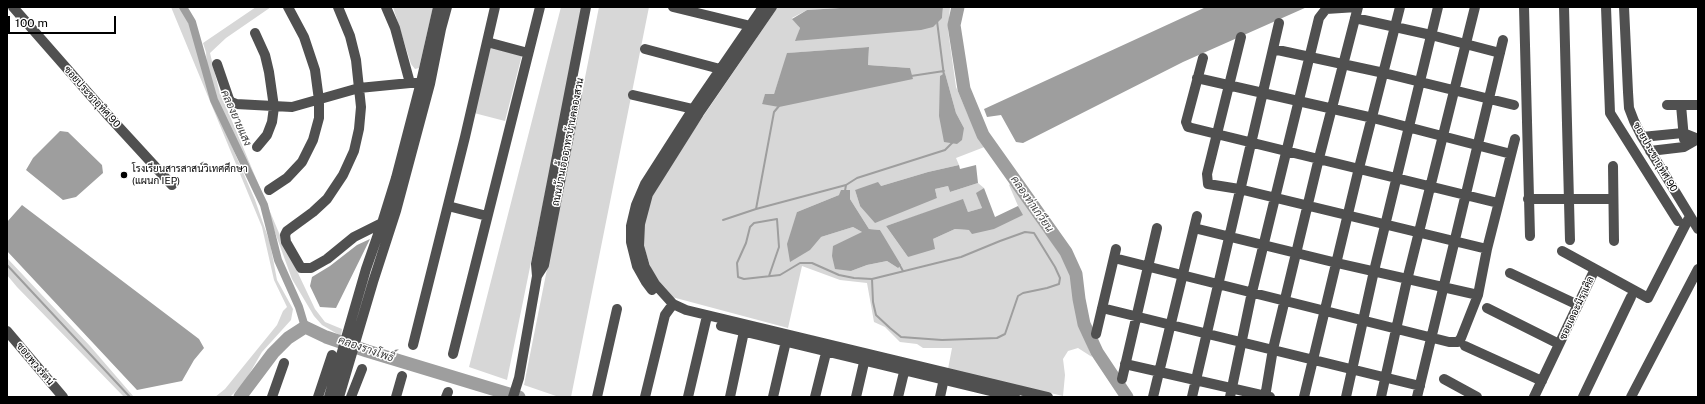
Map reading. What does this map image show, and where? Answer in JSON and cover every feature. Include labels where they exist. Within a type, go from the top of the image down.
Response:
[{"type":"street","name":"ซอยประชาอุทิศ 90","points":[[13,7],[105,112],[172,185]]},
{"type":"street","points":[[269,190],[287,178],[302,162],[317,128],[319,118],[320,100],[316,70],[304,37],[288,7]]},
{"type":"street","points":[[338,7],[350,36],[360,88],[361,107],[359,129],[354,151],[344,175],[327,199],[313,212],[287,231],[285,235],[286,242],[301,268],[306,269],[327,259],[363,232],[382,223]]},
{"type":"street","points":[[386,7],[397,35],[410,82]]},
{"type":"street","points":[[339,397],[396,211],[426,83],[438,7]]},
{"type":"street","points":[[329,397],[351,317],[426,83],[447,7]]},
{"type":"street","points":[[412,345],[448,206],[495,7]]},
{"type":"street","points":[[453,354],[540,7]]},
{"type":"street","name":"ถนนบ้านเอื้ออาทรบ้านคลองสวน","points":[[586,7],[587,26]]},
{"type":"street","name":"ถนนบ้านเอื้ออาทรบ้านคลองสวน","points":[[514,397],[519,378],[537,276],[544,265],[563,147],[587,26],[593,7]]},
{"type":"street","points":[[673,7],[754,26]]},
{"type":"street","points":[[754,26],[763,7]]},
{"type":"street","points":[[772,7],[754,26],[645,184],[636,205],[631,226],[630,242],[637,266],[676,313],[905,366],[945,376],[1014,397]]},
{"type":"street","points":[[1125,364],[1196,381],[1231,393],[1267,397],[1273,349],[1319,158],[1358,7],[1326,9],[1319,18],[1274,198],[1252,292],[1231,393]]},
{"type":"street","points":[[1304,397],[1359,168],[1373,118],[1400,7]]},
{"type":"street","points":[[1346,397],[1385,224],[1438,7]]},
{"type":"street","points":[[1381,397],[1407,280],[1432,186],[1475,7]]},
{"type":"street","points":[[1524,7],[1530,236]]},
{"type":"street","points":[[1564,7],[1570,240]]},
{"type":"street","points":[[1606,7],[1610,113],[1678,221]]},
{"type":"street","name":"ซอยประชาอุทิศ 90","points":[[1624,7],[1630,108],[1642,137],[1698,229]]},
{"type":"street","points":[[1355,18],[1466,43],[1500,53]]},
{"type":"street","points":[[1192,397],[1217,283],[1279,23]]},
{"type":"street","points":[[255,33],[269,72],[274,107],[272,122],[267,135],[257,147]]},
{"type":"street","points":[[1241,37],[1207,174],[1208,184],[1239,189],[1487,249]]},
{"type":"street","points":[[1417,397],[1503,40]]},
{"type":"street","points":[[487,42],[528,53]]},
{"type":"street","points":[[645,49],[723,71]]},
{"type":"street","points":[[1273,49],[1384,73],[1514,105]]},
{"type":"street","points":[[1203,58],[1186,125],[1217,135],[1286,150],[1498,203]]},
{"type":"street","points":[[217,64],[231,102],[274,107],[292,107],[360,88],[410,82],[426,83]]},
{"type":"street","points":[[1197,78],[1373,118],[1511,154]]},
{"type":"street","points":[[633,96],[696,111]]},
{"type":"street","points":[[1667,105],[1698,105]]},
{"type":"street","points":[[1681,105],[1684,146]]},
{"type":"street","points":[[1642,137],[1683,133],[1698,139]]},
{"type":"street","points":[[1096,334],[1115,254],[1148,267],[1449,342],[1458,342],[1478,295],[1487,249],[1515,139]]},
{"type":"street","points":[[1650,151],[1684,146],[1698,139]]},
{"type":"street","points":[[1613,166],[1614,241]]},
{"type":"street","points":[[1528,200],[1613,199]]},
{"type":"street","points":[[448,206],[487,216]]},
{"type":"street","points":[[1153,397],[1197,216]]},
{"type":"street","name":"ซอยเดอะมิราเคิล","points":[[1534,397],[1595,269],[1648,298],[1690,216]]},
{"type":"street","points":[[1122,378],[1156,228]]},
{"type":"street","points":[[1194,228],[1407,280],[1478,295]]},
{"type":"street","points":[[1562,251],[1595,269]]},
{"type":"street","points":[[1632,397],[1698,269]]},
{"type":"street","points":[[1510,273],[1578,305]]},
{"type":"street","points":[[1583,397],[1631,297]]},
{"type":"street","points":[[645,397],[665,315],[671,306]]},
{"type":"street","points":[[1102,308],[1243,341],[1420,386]]},
{"type":"street","points":[[1486,308],[1559,344]]},
{"type":"street","points":[[597,397],[617,309]]},
{"type":"street","points":[[688,397],[707,319]]},
{"type":"street","points":[[730,397],[745,328]]},
{"type":"street","name":"ซอยพวงรัตน์","points":[[7,330],[62,397]]},
{"type":"street","points":[[773,397],[787,338]]},
{"type":"street","points":[[1465,346],[1542,381]]},
{"type":"street","points":[[815,397],[827,348]]},
{"type":"street","points":[[318,397],[332,355]]},
{"type":"street","points":[[856,397],[865,357]]},
{"type":"street","points":[[272,397],[284,363]]},
{"type":"street","points":[[898,397],[905,366]]},
{"type":"street","points":[[352,397],[362,369]]},
{"type":"street","points":[[396,397],[402,376]]},
{"type":"street","points":[[940,397],[945,376]]},
{"type":"street","points":[[1444,380],[1477,397]]},
{"type":"street","points":[[990,390],[1048,397]]},
{"type":"shaded area","points":[[171,7],[180,7],[189,24],[214,105],[255,200],[270,243],[277,280],[293,309],[291,320],[262,352],[244,383],[230,397],[215,397],[225,389],[277,325],[283,311],[287,307],[274,280],[262,227]]},
{"type":"shaded area","points":[[256,7],[271,7],[226,38],[210,53],[219,90],[279,233],[315,309],[325,322],[342,329],[341,336],[322,325],[314,316],[292,279],[269,216],[213,93],[203,43]]},
{"type":"shaded area","points":[[393,7],[433,7],[419,68],[415,69],[411,64]]},
{"type":"shaded area","points":[[561,7],[583,7],[507,380],[469,367]]},
{"type":"shaded area","points":[[599,7],[649,7],[571,397],[559,397],[524,385]]},
{"type":"shaded area","points":[[778,7],[856,7],[807,10],[792,18],[800,28],[796,41],[942,18],[943,7],[950,7],[948,30],[956,87],[968,115],[987,146],[956,158],[959,165],[928,172],[881,186],[855,190],[860,206],[937,198],[935,189],[948,186],[950,192],[978,183],[984,188],[977,193],[982,208],[968,212],[963,200],[886,226],[908,257],[933,239],[955,229],[969,230],[1022,215],[1009,185],[1014,180],[1037,216],[1037,222],[1068,265],[1074,281],[1078,322],[1092,357],[1078,348],[1068,351],[1063,359],[1065,375],[1063,396],[948,369],[952,348],[923,348],[917,344],[900,342],[885,327],[874,322],[867,283],[840,280],[802,266],[788,328],[672,297],[654,277],[641,239],[652,191]],"holes":[[[869,47],[868,65],[910,68],[762,104],[765,95],[774,94],[788,53]],[[945,73],[956,113],[964,128],[939,116]],[[839,195],[850,199],[869,229],[880,230],[898,268],[887,261],[867,265],[851,271],[862,232],[853,227],[821,237],[797,212]]]},
{"type":"shaded area","points":[[856,7],[943,7],[942,18],[933,27],[921,30],[795,41],[800,28],[792,19],[807,10]]},
{"type":"shaded area","points":[[1206,7],[1307,7],[1183,62],[1023,143],[1016,142],[1001,115],[987,117],[984,109]]},
{"type":"shaded area","points":[[490,47],[522,55],[505,121],[474,113]]},
{"type":"shaded area","points":[[869,47],[868,65],[910,68],[913,79],[779,107],[762,104],[765,94],[774,94],[787,53]]},
{"type":"shaded area","points":[[945,73],[956,113],[964,128],[962,140],[957,144],[944,142],[939,116],[940,76]]},
{"type":"shaded area","points":[[60,131],[68,132],[102,165],[103,173],[76,197],[63,200],[26,170],[33,158]]},
{"type":"shaded area","points":[[959,165],[960,169],[976,165],[978,183],[950,192],[948,186],[935,189],[937,198],[875,223],[860,206],[855,190],[878,182],[881,186],[928,172]]},
{"type":"shaded area","points":[[984,188],[995,217],[1018,206],[1023,215],[994,229],[972,234],[969,230],[955,229],[933,239],[935,249],[908,257],[886,226],[963,199],[968,212],[982,208],[976,193]]},
{"type":"shaded area","points":[[841,190],[850,190],[850,199],[869,229],[880,230],[901,265],[898,268],[887,261],[867,265],[851,271],[835,269],[832,256],[833,246],[862,232],[853,227],[821,237],[810,250],[790,262],[787,244],[797,212],[839,195]]},
{"type":"shaded area","points":[[22,205],[199,339],[204,348],[194,360],[182,381],[137,390],[7,251],[7,222]]},
{"type":"shaded area","points":[[370,239],[336,308],[320,307],[310,286],[312,277],[330,266],[357,245]]},
{"type":"shaded area","points":[[7,258],[90,346],[134,397],[124,397],[17,287],[7,275]]},
{"type":"waterway","name":"คลองยายแสง","points":[[183,7],[192,22],[214,100],[264,205],[278,260],[299,307],[305,327]]},
{"type":"waterway","name":"คลองท่าเกวียน","points":[[958,7],[954,25],[964,89],[983,135],[1066,252],[1076,274],[1084,324],[1097,352],[1127,397]]},
{"type":"waterway","points":[[937,21],[944,76]]},
{"type":"waterway","points":[[911,76],[944,71]]},
{"type":"waterway","points":[[779,106],[774,112],[756,209],[846,185]]},
{"type":"waterway","points":[[845,191],[846,185],[857,178],[945,150],[953,142]]},
{"type":"waterway","points":[[723,220],[756,209]]},
{"type":"waterway","points":[[769,276],[779,247],[777,219],[754,223],[750,227],[746,243],[737,263],[738,277],[744,279],[780,275],[800,263],[812,263],[839,275],[872,279],[961,257],[1025,232],[1034,233],[1060,278],[1059,284],[1023,293],[1018,296],[1005,334],[997,338],[942,340],[901,337],[890,328],[876,315],[873,302],[872,279]]},
{"type":"waterway","points":[[899,264],[903,271]]},
{"type":"waterway","points":[[7,265],[130,397]]},
{"type":"waterway","name":"คลองรางโพธิ์","points":[[240,397],[273,353],[288,338],[305,327],[326,337],[367,351],[519,397]]},
{"type":"place","name":"โรงเรียนสารสาสน์วิเทศศึกษา (แผนก IEP)","points":[[124,175]]}]
